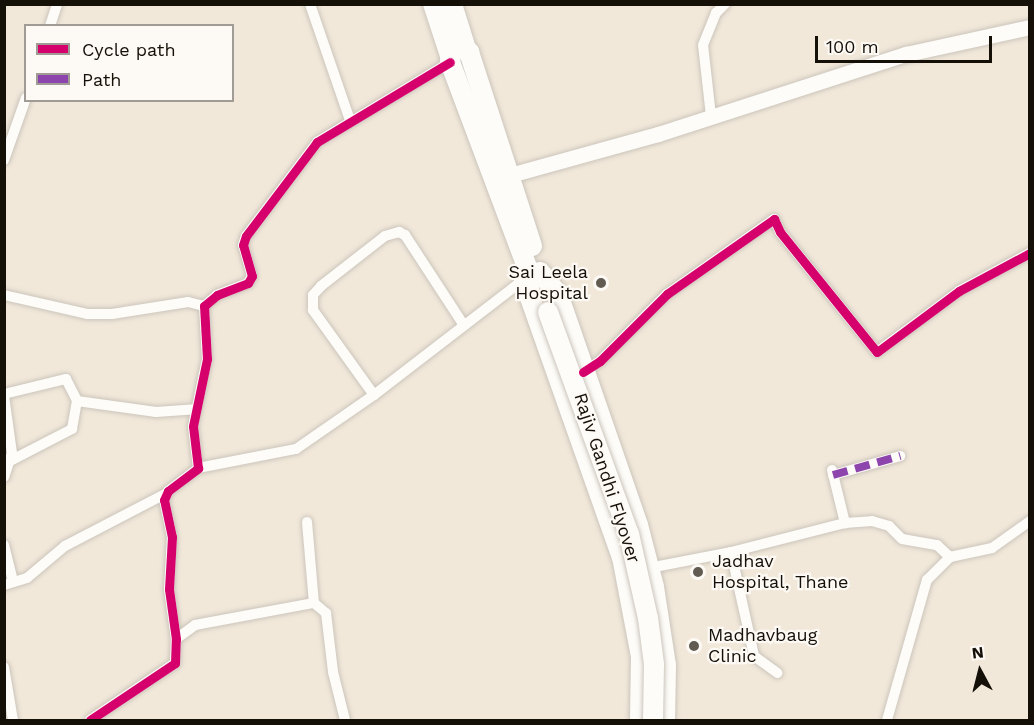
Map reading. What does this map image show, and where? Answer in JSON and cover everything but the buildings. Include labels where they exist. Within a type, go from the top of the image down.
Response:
[{"type":"highway","points":[[442,4],[455,51],[538,281],[558,294],[649,568],[666,665],[665,720]]},
{"type":"highway","points":[[538,281],[529,296],[622,557],[641,657],[640,720]]},
{"type":"highway","name":"Rajiv Gandhi Flyover","points":[[538,281],[629,534],[648,618],[654,664],[653,720]]},
{"type":"main road","points":[[431,4],[455,51]]},
{"type":"main road","points":[[454,4],[455,51]]},
{"type":"street","points":[[51,24],[57,4]]},
{"type":"street","points":[[310,4],[350,120]]},
{"type":"street","points":[[711,116],[703,45],[716,13],[725,4]]},
{"type":"street","points":[[502,177],[711,116],[906,54],[1029,27]]},
{"type":"street","points":[[204,306],[217,295],[248,283],[252,276],[243,245],[246,236],[309,152],[324,137],[455,51]]},
{"type":"street","points":[[4,160],[25,102]]},
{"type":"street","points":[[583,372],[600,361],[667,294],[774,219],[780,232],[877,352],[959,291],[1029,252]]},
{"type":"street","points":[[374,395],[313,310],[313,295],[330,279],[385,236],[399,232],[405,236],[463,324]]},
{"type":"street","points":[[4,545],[9,584],[36,573],[65,546],[165,494],[198,468],[296,449],[374,395],[463,324],[538,281]]},
{"type":"street","points":[[4,295],[87,314],[112,314],[188,302],[204,306]]},
{"type":"street","points":[[198,468],[195,409],[207,359],[204,306]]},
{"type":"street","points":[[4,477],[10,461],[4,395],[66,379],[77,401],[72,429],[10,461]]},
{"type":"street","points":[[77,401],[156,412],[195,409]]},
{"type":"street","points":[[845,523],[833,472],[900,456]]},
{"type":"street","points":[[591,466],[614,458]]},
{"type":"street","points":[[90,720],[175,663],[176,639],[169,589],[172,537],[165,494]]},
{"type":"street","points":[[887,720],[927,580],[950,557],[992,548],[1029,521]]},
{"type":"street","points":[[307,522],[314,603],[326,613],[333,672],[345,720]]},
{"type":"street","points":[[649,568],[731,552],[845,523],[880,522],[902,539],[938,545],[950,557]]},
{"type":"street","points":[[731,552],[754,656],[777,673]]},
{"type":"street","points":[[176,639],[195,625],[314,603]]},
{"type":"street","points":[[4,667],[14,720]]},
{"type":"marked path","points":[[833,475],[900,456]]},
{"type":"cycle path","points":[[90,720],[175,663],[176,639],[169,589],[172,537],[164,500],[168,491],[198,468],[193,426],[207,359],[204,306],[217,295],[248,283],[252,276],[243,245],[246,236],[317,142],[450,62]]},
{"type":"cycle path","points":[[583,372],[600,361],[667,294],[774,219],[780,232],[877,352],[959,291],[1030,253]]},
{"type":"place","name":"Sai Leela Hospital","points":[[601,283]]},
{"type":"place","name":"Jadhav Hospital, Thane","points":[[698,572]]},
{"type":"place","name":"Madhavbaug Clinic","points":[[694,646]]}]
